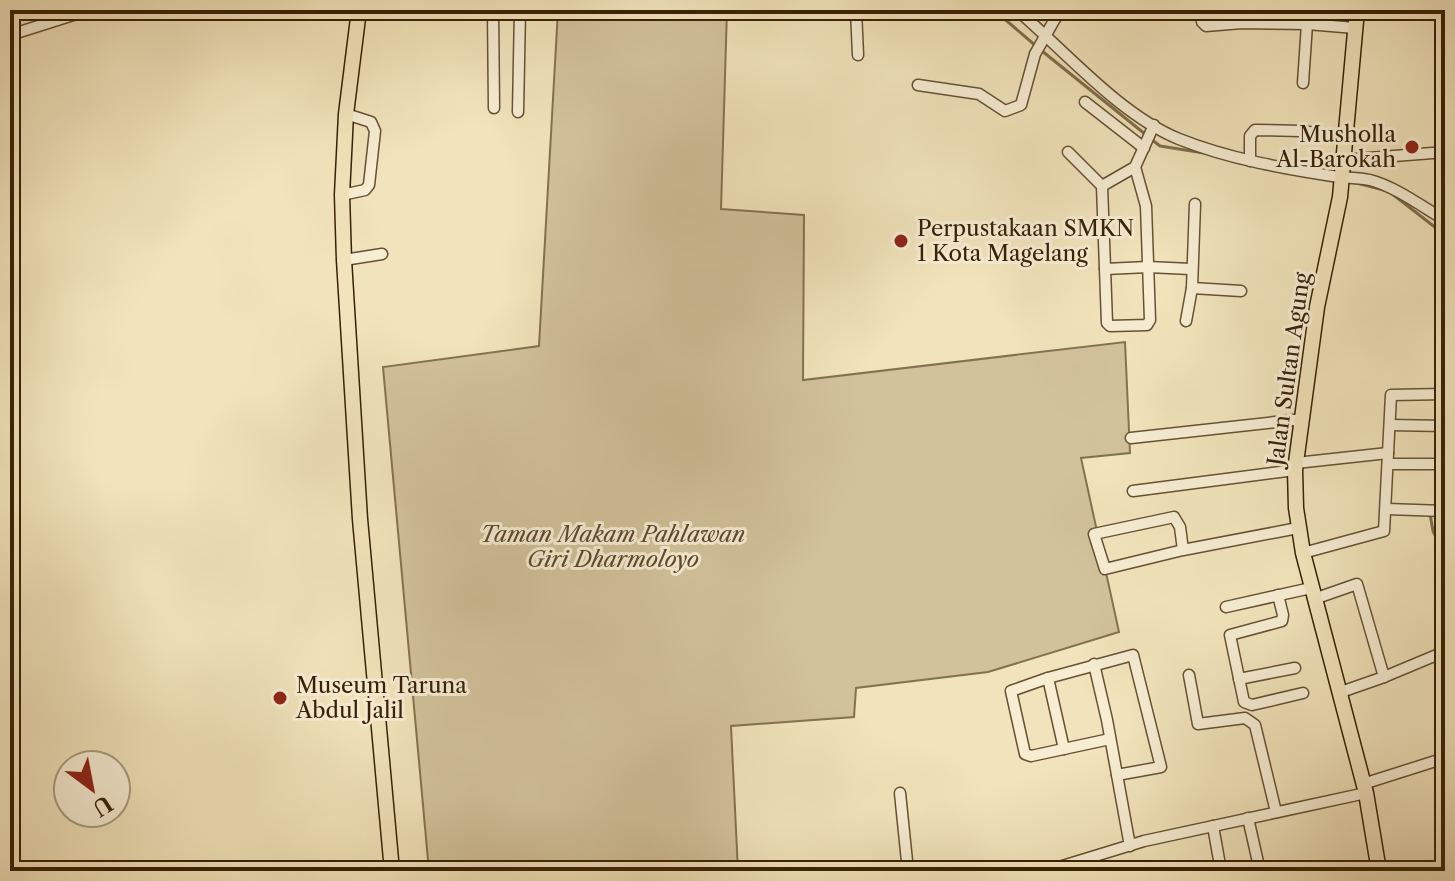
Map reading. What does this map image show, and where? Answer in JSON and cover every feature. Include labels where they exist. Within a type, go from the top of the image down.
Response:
[{"type":"main road","points":[[359,10],[346,114],[342,195],[344,260],[360,519],[392,871]]},
{"type":"main road","name":"Jalan Sultan Agung","points":[[1357,10],[1340,186],[1317,307],[1296,466],[1298,528],[1303,553],[1341,692],[1379,871]]},
{"type":"street","points":[[10,35],[89,10]]},
{"type":"street","points":[[493,10],[494,108]]},
{"type":"street","points":[[518,112],[520,10]]},
{"type":"street","points":[[856,10],[858,55]]},
{"type":"street","points":[[1017,10],[1042,41],[1094,82],[1150,135]]},
{"type":"street","points":[[918,85],[979,94],[1000,110],[1010,111],[1021,105],[1026,95],[1026,86],[1042,41],[1060,10]]},
{"type":"street","points":[[1201,10],[1202,22],[1206,26],[1242,23],[1355,28]]},
{"type":"street","points":[[1303,83],[1307,24]]},
{"type":"street","points":[[1085,102],[1150,135],[1178,139],[1340,186],[1367,179],[1384,185],[1445,220]]},
{"type":"street","points":[[342,195],[361,192],[369,185],[375,131],[371,122],[346,114]]},
{"type":"street","points":[[1250,161],[1250,136],[1255,130],[1301,131],[1346,137]]},
{"type":"street","points":[[1102,186],[1135,167],[1150,135]]},
{"type":"street","points":[[1068,152],[1102,186],[1109,325],[1143,325],[1150,320],[1146,206],[1135,167]]},
{"type":"street","points":[[1343,160],[1445,152]]},
{"type":"street","points":[[1186,321],[1192,288],[1195,204]]},
{"type":"street","points":[[344,260],[382,254]]},
{"type":"street","points":[[1105,269],[1191,269]]},
{"type":"street","points":[[1192,288],[1241,291]]},
{"type":"street","points":[[1303,553],[1382,532],[1387,509],[1390,398],[1393,394],[1445,394]]},
{"type":"street","points":[[1131,438],[1303,419]]},
{"type":"street","points":[[1390,425],[1445,426]]},
{"type":"street","points":[[1133,491],[1296,466],[1388,458],[1445,464]]},
{"type":"street","points":[[1387,509],[1444,509],[1440,533],[1445,544]]},
{"type":"street","points":[[1183,550],[1180,527],[1174,517],[1094,534],[1105,569],[1298,528]]},
{"type":"street","points":[[1226,607],[1278,595],[1313,593],[1357,584],[1384,677]]},
{"type":"street","points":[[1278,595],[1282,621],[1230,635],[1239,679],[1247,705],[1303,693]]},
{"type":"street","points":[[1110,739],[1031,756],[1022,750],[1011,691],[1130,654],[1135,658],[1161,767],[1117,775]]},
{"type":"street","points":[[1341,692],[1439,654],[1445,658]]},
{"type":"street","points":[[1094,664],[1130,846]]},
{"type":"street","points":[[1239,679],[1295,668]]},
{"type":"street","points":[[1189,675],[1198,724],[1245,718],[1255,725],[1276,812]]},
{"type":"street","points":[[1048,678],[1064,749]]},
{"type":"street","points":[[1046,871],[1130,846],[1364,789],[1445,758]]},
{"type":"street","points":[[900,793],[908,871]]},
{"type":"street","points":[[1248,818],[1260,871]]},
{"type":"street","points":[[1213,826],[1221,871]]},
{"type":"street","points":[[1085,858],[1088,871]]},
{"type":"green space","name":"Taman Makam Pahlawan Giri Dharmoloyo","points":[[558,10],[727,10],[721,209],[804,215],[803,380],[1125,342],[1130,453],[1081,458],[1119,632],[988,672],[856,688],[854,717],[731,726],[738,871],[429,871],[383,367],[539,346]]},
{"type":"waterway","points":[[89,13],[101,10]]},
{"type":"waterway","points":[[994,10],[1036,46]]},
{"type":"waterway","points":[[1042,51],[1145,134]]},
{"type":"waterway","points":[[1151,139],[1160,146],[1204,153]]},
{"type":"waterway","points":[[1353,182],[1384,190]]},
{"type":"waterway","points":[[1391,193],[1445,235]]},
{"type":"waterway","points":[[1434,508],[1445,489]]},
{"type":"waterway","points":[[1430,514],[1433,531],[1445,555]]},
{"type":"place","name":"Musholla Al-Barokah","points":[[1412,147]]},
{"type":"place","name":"Perpustakaan SMKN 1 Kota Magelang","points":[[901,241]]},
{"type":"place","name":"Museum Taruna Abdul Jalil","points":[[280,698]]}]
